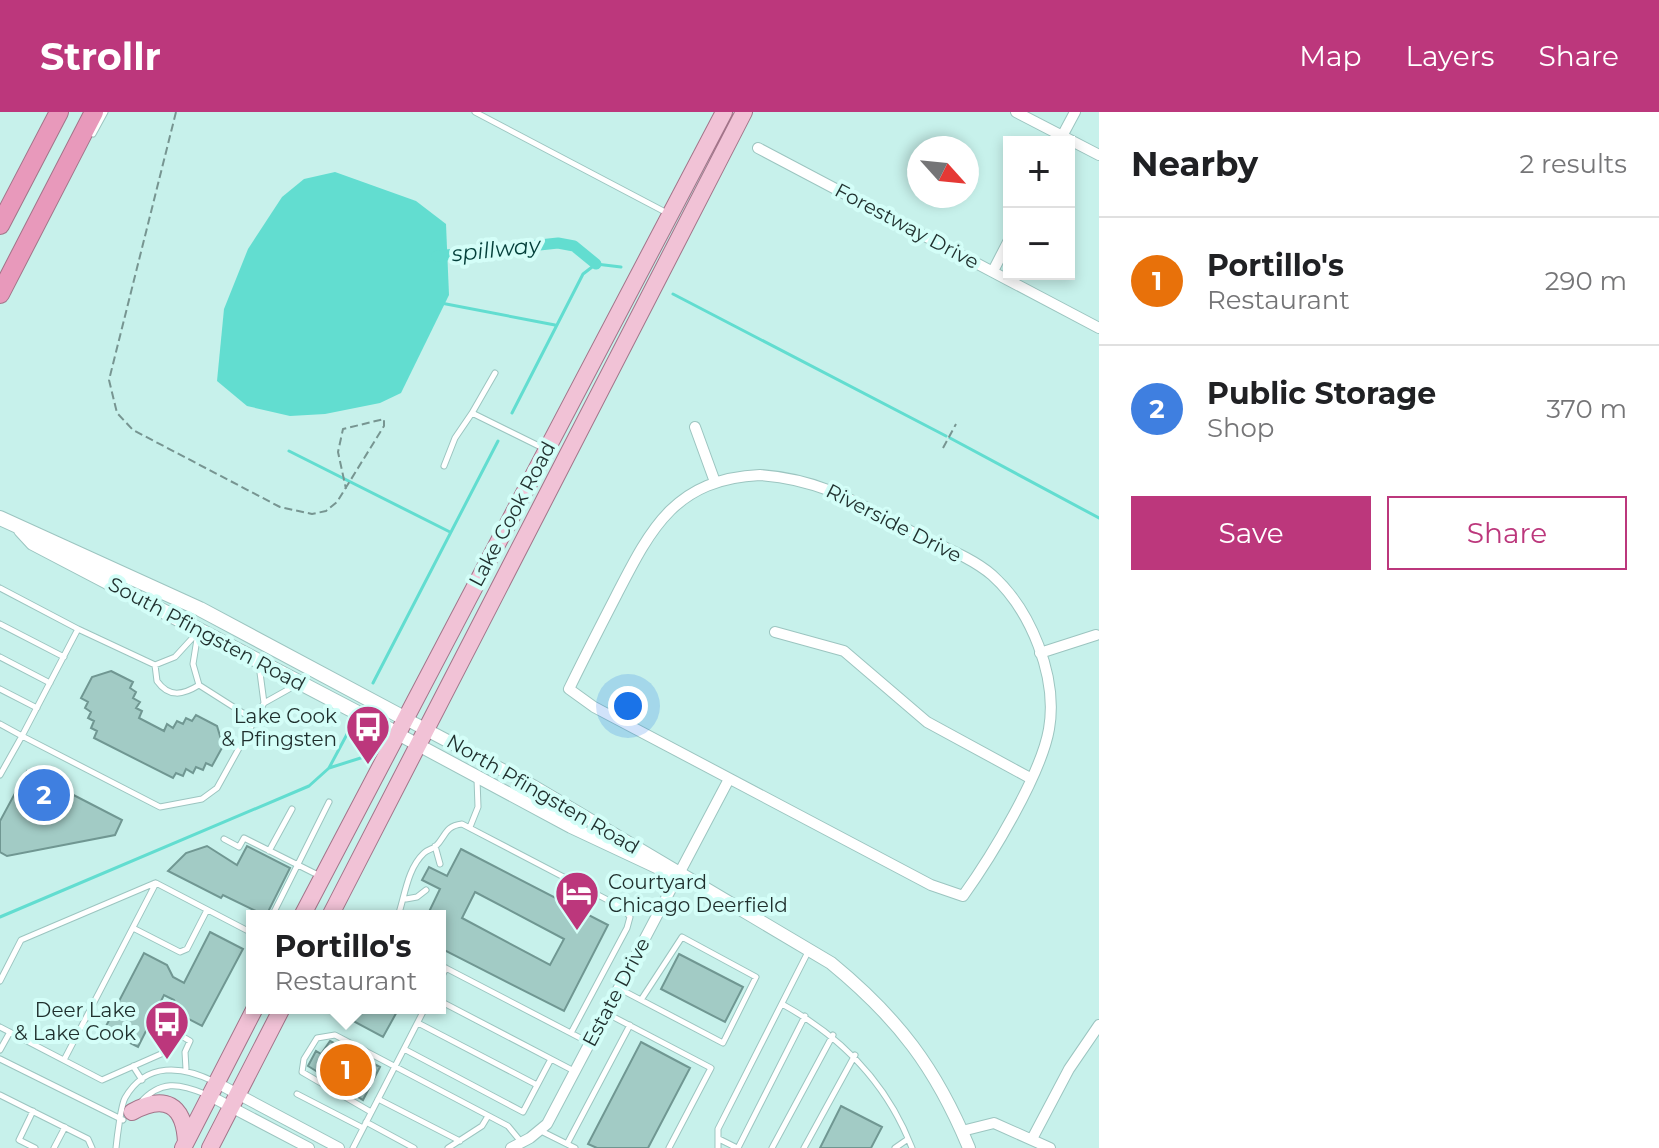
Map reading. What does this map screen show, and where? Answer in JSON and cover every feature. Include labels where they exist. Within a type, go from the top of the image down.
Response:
[{"type":"highway","points":[[2,221],[59,112]]},
{"type":"highway","points":[[0,294],[94,112]]},
{"type":"main road","name":"Lake Cook Road","points":[[305,910],[724,112]]},
{"type":"main road","name":"Lake Cook Road","points":[[333,910],[744,112]]},
{"type":"main road","name":"South Pfingsten Road","points":[[0,518],[200,609],[383,706],[400,725]]},
{"type":"main road","name":"South Pfingsten Road","points":[[21,530],[33,543],[198,632],[375,722],[400,725]]},
{"type":"main road","points":[[184,1146],[252,1014]]},
{"type":"main road","points":[[210,1148],[279,1014]]},
{"type":"main road","points":[[128,1116],[153,1102],[169,1105],[182,1118],[184,1146]]},
{"type":"street","points":[[1016,112],[1056,136]]},
{"type":"street","points":[[1063,136],[1075,112]]},
{"type":"street","points":[[1075,145],[1099,155]]},
{"type":"street","name":"Forestway Drive","points":[[758,148],[1099,328]]},
{"type":"street","points":[[993,271],[1003,252]]},
{"type":"street","points":[[695,427],[715,482]]},
{"type":"street","name":"Riverside Drive","points":[[741,476],[782,476],[817,483],[993,576],[1020,607],[1040,653],[1051,717],[1044,748],[1030,778],[975,880],[963,896],[931,885],[729,779],[594,707],[569,689],[648,536],[683,497],[715,482],[741,476]]},
{"type":"street","points":[[775,632],[844,651],[927,722],[1030,778]]},
{"type":"street","points":[[1040,653],[1096,635]]},
{"type":"street","name":"North Pfingsten Road","points":[[400,725],[426,729],[533,786],[666,864],[678,875],[810,948],[865,992],[918,1048],[969,1148]]},
{"type":"street","name":"North Pfingsten Road","points":[[400,725],[418,745],[477,778],[662,871],[678,875]]},
{"type":"street","name":"Estate Drive","points":[[511,1148],[541,1131],[729,779]]},
{"type":"street","points":[[1031,1143],[1094,1041],[1099,1025]]},
{"type":"street","points":[[213,1090],[339,1148]]},
{"type":"street","points":[[235,1100],[309,1148]]},
{"type":"street","points":[[962,1131],[994,1123],[1031,1143],[1050,1148]]},
{"type":"lane","points":[[2,221],[53,112]]},
{"type":"lane","points":[[29,237],[105,112]]},
{"type":"lane","points":[[475,112],[653,203],[670,215]]},
{"type":"lane","points":[[444,466],[455,438],[495,373]]},
{"type":"lane","points":[[472,413],[546,449]]},
{"type":"lane","points":[[0,588],[155,665],[175,657],[198,632]]},
{"type":"lane","points":[[0,624],[64,657]]},
{"type":"lane","points":[[0,775],[78,629]]},
{"type":"lane","points":[[198,632],[193,664],[199,685],[254,720]]},
{"type":"lane","points":[[0,657],[50,683]]},
{"type":"lane","points":[[259,662],[264,703]]},
{"type":"lane","points":[[155,665],[157,681],[168,692],[181,694],[199,685]]},
{"type":"lane","points":[[0,724],[160,807],[170,807],[202,799],[217,788],[264,703],[300,683]]},
{"type":"lane","points":[[0,689],[37,708]]},
{"type":"lane","points":[[469,827],[478,807],[477,778]]},
{"type":"lane","points":[[275,910],[329,802]]},
{"type":"lane","points":[[269,851],[292,809]]},
{"type":"lane","points":[[401,910],[406,899],[406,883],[420,856],[435,846],[452,825],[469,827],[623,908],[630,917],[571,1033]]},
{"type":"lane","points":[[224,839],[239,847],[244,838],[322,877]]},
{"type":"lane","points":[[435,846],[440,864]]},
{"type":"lane","points":[[156,883],[246,930]]},
{"type":"lane","points":[[64,1060],[156,883]]},
{"type":"lane","points":[[0,981],[21,940],[156,883]]},
{"type":"lane","points":[[406,899],[417,897],[426,890]]},
{"type":"lane","points":[[133,928],[180,952],[187,949],[207,910]]},
{"type":"lane","points":[[617,988],[723,1043],[756,977],[682,937],[641,1000]]},
{"type":"lane","points":[[718,1148],[718,1129],[810,948]]},
{"type":"lane","points":[[446,968],[589,1042]]},
{"type":"lane","points":[[782,1003],[833,1035],[855,1055],[912,1148]]},
{"type":"lane","points":[[446,1004],[574,1071]]},
{"type":"lane","points":[[604,1012],[711,1068],[669,1148]]},
{"type":"lane","points":[[353,1148],[422,1014]]},
{"type":"lane","points":[[718,1138],[738,1148],[805,1016]]},
{"type":"lane","points":[[418,1023],[537,1085]]},
{"type":"lane","points":[[567,1144],[630,1025]]},
{"type":"lane","points":[[0,1027],[102,1080],[161,1054],[173,1031],[190,1041],[185,1052],[186,1069]]},
{"type":"lane","points":[[0,1050],[10,1032]]},
{"type":"lane","points":[[371,1112],[306,1077],[302,1066],[310,1046],[321,1036],[335,1035],[488,1116],[516,1132],[522,1143]]},
{"type":"lane","points":[[772,1148],[833,1035]]},
{"type":"lane","points":[[404,1049],[523,1112],[551,1059]]},
{"type":"lane","points":[[804,1148],[855,1055]]},
{"type":"lane","points":[[0,1059],[128,1116]]},
{"type":"lane","points":[[133,1066],[142,1080]]},
{"type":"lane","points":[[128,1116],[123,1100],[142,1080],[165,1068],[186,1069],[213,1090]]},
{"type":"lane","points":[[116,1148],[128,1116],[150,1092],[164,1085],[213,1090]]},
{"type":"lane","points":[[297,1094],[414,1148]]},
{"type":"lane","points":[[0,1095],[88,1139],[92,1148]]},
{"type":"lane","points":[[378,1099],[460,1141]]},
{"type":"lane","points":[[33,1111],[19,1140],[35,1148]]},
{"type":"lane","points":[[448,1148],[482,1126],[488,1116]]},
{"type":"lane","points":[[54,1148],[65,1127]]},
{"type":"lane","points":[[541,1131],[575,1148]]},
{"type":"lane","points":[[895,1148],[908,1139]]},
{"type":"path","points":[[176,112],[109,380],[117,413],[133,430],[291,511],[312,514],[326,511],[346,489],[384,426],[384,419],[343,429],[338,452],[346,489]]},
{"type":"path","points":[[943,448],[956,424]]},
{"type":"water","points":[[335,172],[416,201],[446,224],[449,295],[401,393],[380,403],[325,414],[290,416],[247,406],[217,381],[224,309],[248,249],[282,197],[304,179]]},
{"type":"building","points":[[111,671],[133,682],[130,688],[136,692],[133,698],[140,702],[136,708],[142,711],[139,718],[164,731],[167,724],[173,728],[177,721],[183,724],[186,718],[192,721],[196,715],[217,726],[223,746],[212,766],[206,763],[203,770],[196,767],[193,773],[186,769],[183,776],[176,773],[173,778],[94,738],[97,731],[91,728],[94,721],[88,718],[91,712],[85,708],[88,702],[81,698],[92,677]]},
{"type":"building","points":[[27,771],[122,820],[115,835],[7,856],[0,852],[0,821]]},
{"type":"building","points":[[207,846],[237,865],[247,846],[290,868],[269,910],[254,910],[223,895],[221,898],[168,871],[186,853]]},
{"type":"building","name":"Courtyard Chicago Deerfield","points":[[461,849],[608,925],[564,1011],[446,951],[446,910],[430,910],[440,889],[422,880],[429,867],[447,876]],"holes":[[[475,892],[564,939],[550,965],[462,918]]]},
{"type":"building","points":[[210,932],[243,949],[202,1026],[181,1015],[174,1000],[164,995],[138,1047],[104,1030],[144,953],[167,965],[173,977],[184,983]]},
{"type":"building","points":[[679,954],[743,987],[725,1022],[661,989]]},
{"type":"building","points":[[345,1014],[396,1014],[383,1037]]},
{"type":"building","points":[[330,1041],[380,1067],[363,1100],[308,1066],[316,1051],[321,1054]]},
{"type":"building","points":[[641,1042],[690,1068],[648,1148],[597,1148],[588,1144]]},
{"type":"building","points":[[841,1106],[882,1127],[871,1148],[820,1148]]},
{"type":"waterway","name":"spillway","points":[[437,256],[558,243],[574,246],[596,264]]},
{"type":"waterway","points":[[512,413],[583,274],[596,264],[621,267]]},
{"type":"waterway","points":[[673,294],[946,436]]},
{"type":"waterway","points":[[441,303],[555,325]]},
{"type":"waterway","points":[[950,438],[1099,518]]},
{"type":"waterway","points":[[373,683],[498,441]]},
{"type":"waterway","points":[[289,451],[450,532]]},
{"type":"waterway","points":[[0,917],[309,786],[329,768],[353,723]]},
{"type":"waterway","points":[[329,768],[367,756]]},
{"type":"place","name":"Lake Cook & Pfingsten","points":[[368,766]]},
{"type":"place","name":"Public Storage","points":[[44,795]]},
{"type":"place","name":"Courtyard Chicago Deerfield","points":[[577,932]]},
{"type":"place","name":"Deer Lake & Lake Cook","points":[[167,1061]]},
{"type":"place","name":"Portillo's","points":[[346,1070]]}]
